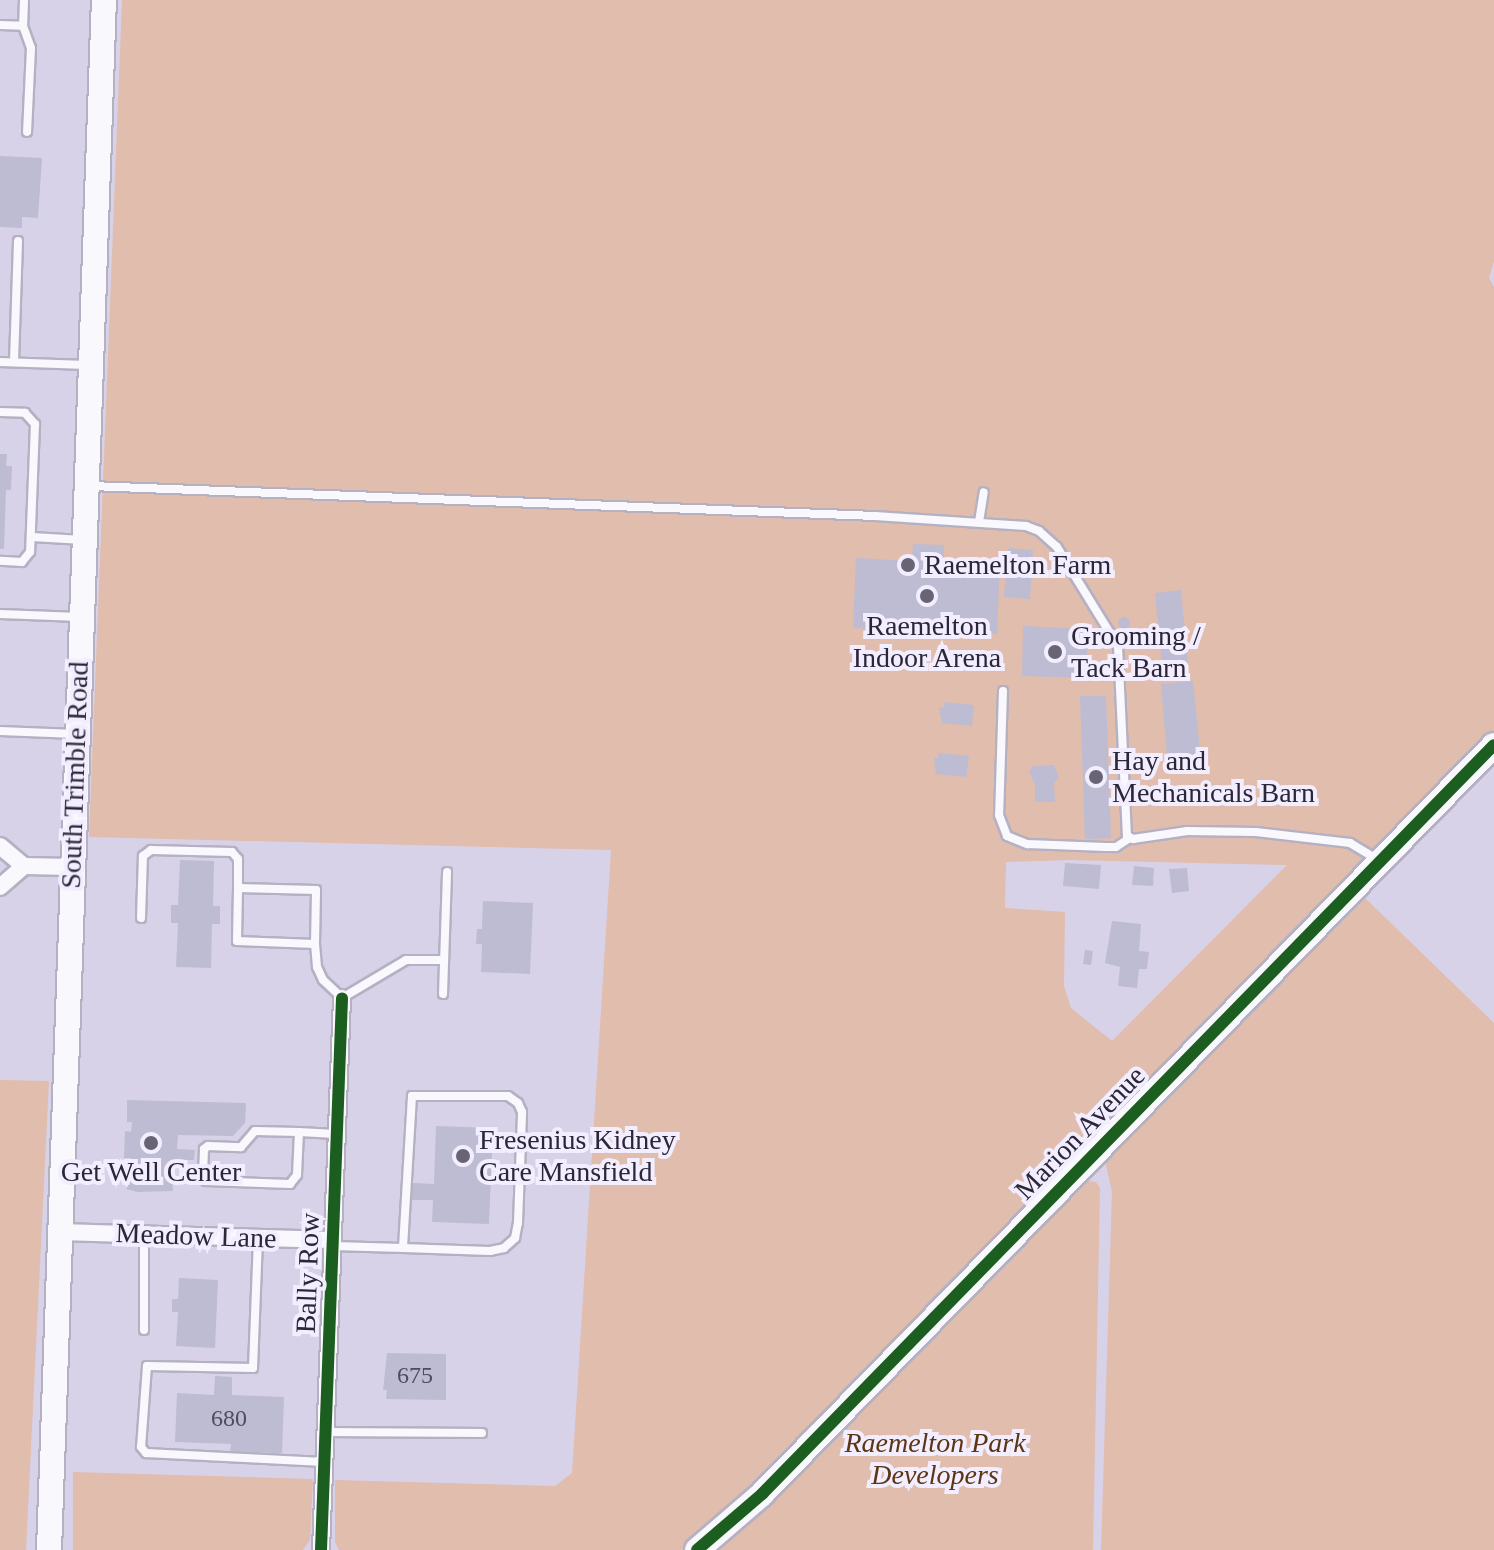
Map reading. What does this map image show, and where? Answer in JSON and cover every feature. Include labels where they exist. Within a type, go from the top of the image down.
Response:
[{"type":"main road","name":"South Trimble Road","points":[[49,1550],[104,0]]},
{"type":"main road","name":"Marion Avenue","points":[[697,1550],[762,1494],[1494,745]]},
{"type":"street","points":[[0,846],[24,866],[72,867]]},
{"type":"street","points":[[0,887],[24,866]]},
{"type":"street","name":"Bally Row","points":[[321,1550],[342,998]]},
{"type":"street","name":"Meadow Lane","points":[[59,1232],[333,1243]]},
{"type":"lane","points":[[24,0],[23,26],[31,48],[27,132]]},
{"type":"lane","points":[[0,25],[23,26]]},
{"type":"lane","points":[[14,362],[18,241]]},
{"type":"lane","points":[[0,362],[91,365]]},
{"type":"lane","points":[[0,412],[25,413],[35,424],[32,537],[28,558],[22,562],[0,561]]},
{"type":"lane","points":[[86,486],[1026,526],[1049,539],[1118,646],[1126,833],[1130,838]]},
{"type":"lane","points":[[979,522],[984,492]]},
{"type":"lane","points":[[32,537],[84,540]]},
{"type":"lane","points":[[0,614],[81,617]]},
{"type":"lane","points":[[1003,691],[999,815],[1007,836],[1027,844],[1116,847],[1130,838],[1202,831],[1256,832],[1350,843],[1380,862]]},
{"type":"lane","points":[[0,731],[77,734]]},
{"type":"lane","points":[[141,918],[143,856],[151,850],[232,852],[238,859],[237,941],[315,944]]},
{"type":"lane","points":[[443,994],[447,872]]},
{"type":"lane","points":[[238,888],[316,890],[317,967],[323,980],[342,998],[406,960],[444,960]]},
{"type":"lane","points":[[333,1243],[403,1248],[490,1251],[504,1248],[515,1238],[522,1112],[518,1103],[508,1096],[412,1096],[403,1248]]},
{"type":"lane","points":[[299,1132],[297,1175],[290,1184],[206,1181],[203,1177],[204,1149],[208,1146],[241,1147],[255,1131],[299,1132],[337,1134]]},
{"type":"lane","points":[[144,1235],[144,1330]]},
{"type":"lane","points":[[258,1238],[253,1368],[147,1366],[141,1447],[146,1453],[325,1462]]},
{"type":"lane","points":[[326,1432],[482,1433]]},
{"type":"green space","points":[[122,0],[1494,0],[1494,261],[1489,278],[1494,287],[1494,734],[765,1480],[681,1550],[339,1550],[335,1542],[335,1480],[555,1486],[572,1473],[611,850],[89,837]],"holes":[[[1069,860],[1287,865],[1112,1041],[1071,1008],[1064,986],[1065,912],[1005,908],[1006,862]]]},
{"type":"green space","points":[[1361,894],[1494,1023],[1494,1550],[1101,1550],[1112,1192],[1104,1156]]},
{"type":"green space","points":[[0,1080],[49,1081],[26,1550],[0,1550]]},
{"type":"green space","name":"Raemelton Park Developers","points":[[1079,1180],[1096,1182],[1100,1188],[1093,1550],[712,1550]]},
{"type":"green space","points":[[73,1472],[313,1479],[310,1540],[303,1550],[73,1550]]},
{"type":"building","points":[[0,156],[42,158],[38,218],[22,217],[22,228],[0,227]]},
{"type":"building","points":[[0,454],[7,454],[6,466],[12,466],[11,490],[6,490],[4,549],[0,549]]},
{"type":"building","name":"Raemelton Indoor Arena","points":[[913,544],[944,545],[944,561],[1000,564],[997,634],[853,628],[856,558],[912,561]]},
{"type":"building","points":[[1008,548],[1033,550],[1030,599],[1004,597]]},
{"type":"building","points":[[1181,590],[1188,664],[1162,667],[1155,593]]},
{"type":"building","points":[[1124,617],[1130,623],[1124,629],[1118,623]]},
{"type":"building","name":"Grooming / Tack Barn","points":[[1023,626],[1088,629],[1086,678],[1022,676]]},
{"type":"building","points":[[1193,681],[1201,760],[1188,761],[1189,766],[1168,769],[1161,684]]},
{"type":"building","name":"Hay and Mechanicals Barn","points":[[1080,696],[1106,696],[1111,838],[1085,839]]},
{"type":"building","points":[[945,702],[974,705],[972,726],[942,723],[939,707],[944,708]]},
{"type":"building","points":[[939,753],[969,756],[966,777],[936,774],[934,758],[938,758]]},
{"type":"building","points":[[1054,765],[1059,777],[1054,783],[1055,802],[1035,802],[1035,784],[1029,772],[1033,766]]},
{"type":"building","points":[[180,860],[214,861],[213,906],[220,906],[220,924],[212,924],[211,968],[176,967],[178,923],[171,923],[171,905],[178,905]]},
{"type":"building","points":[[1065,863],[1101,865],[1099,889],[1063,886]]},
{"type":"building","points":[[1134,866],[1154,868],[1153,886],[1132,885]]},
{"type":"building","points":[[1187,868],[1189,891],[1172,893],[1169,869]]},
{"type":"building","points":[[483,901],[533,903],[530,974],[481,972],[482,944],[476,944],[477,929],[482,929]]},
{"type":"building","points":[[1112,921],[1141,924],[1139,951],[1149,952],[1147,969],[1139,969],[1137,988],[1118,986],[1120,967],[1105,963]]},
{"type":"building","points":[[1085,950],[1093,951],[1091,965],[1083,964]]},
{"type":"building","name":"Get Well Center","points":[[127,1100],[246,1103],[245,1123],[233,1136],[178,1135],[177,1149],[195,1150],[194,1160],[171,1160],[173,1191],[137,1192],[126,1189],[131,1158],[124,1158],[125,1131],[131,1132],[132,1122],[127,1122]]},
{"type":"building","name":"Fresenius Kidney Care Mansfield","points":[[436,1126],[493,1128],[489,1224],[432,1222],[433,1200],[412,1200],[413,1183],[434,1184]]},
{"type":"building","points":[[179,1278],[218,1280],[215,1348],[176,1346],[178,1312],[172,1312],[172,1299],[178,1299]]},
{"type":"building","points":[[387,1353],[446,1354],[446,1400],[386,1399],[387,1390],[383,1390]]},
{"type":"building","points":[[215,1376],[232,1377],[232,1395],[284,1397],[282,1453],[230,1452],[231,1444],[175,1442],[177,1393],[214,1395]]},
{"type":"cycle path","points":[[697,1550],[762,1494],[1494,745]]},
{"type":"cycle path","points":[[321,1550],[342,998]]},
{"type":"place","name":"Raemelton Farm","points":[[908,565]]},
{"type":"place","name":"Raemelton Indoor Arena","points":[[927,596]]},
{"type":"place","name":"Grooming / Tack Barn","points":[[1055,652]]},
{"type":"place","name":"Hay and Mechanicals Barn","points":[[1096,777]]},
{"type":"place","name":"Get Well Center","points":[[151,1143]]},
{"type":"place","name":"Fresenius Kidney Care Mansfield","points":[[463,1156]]}]
